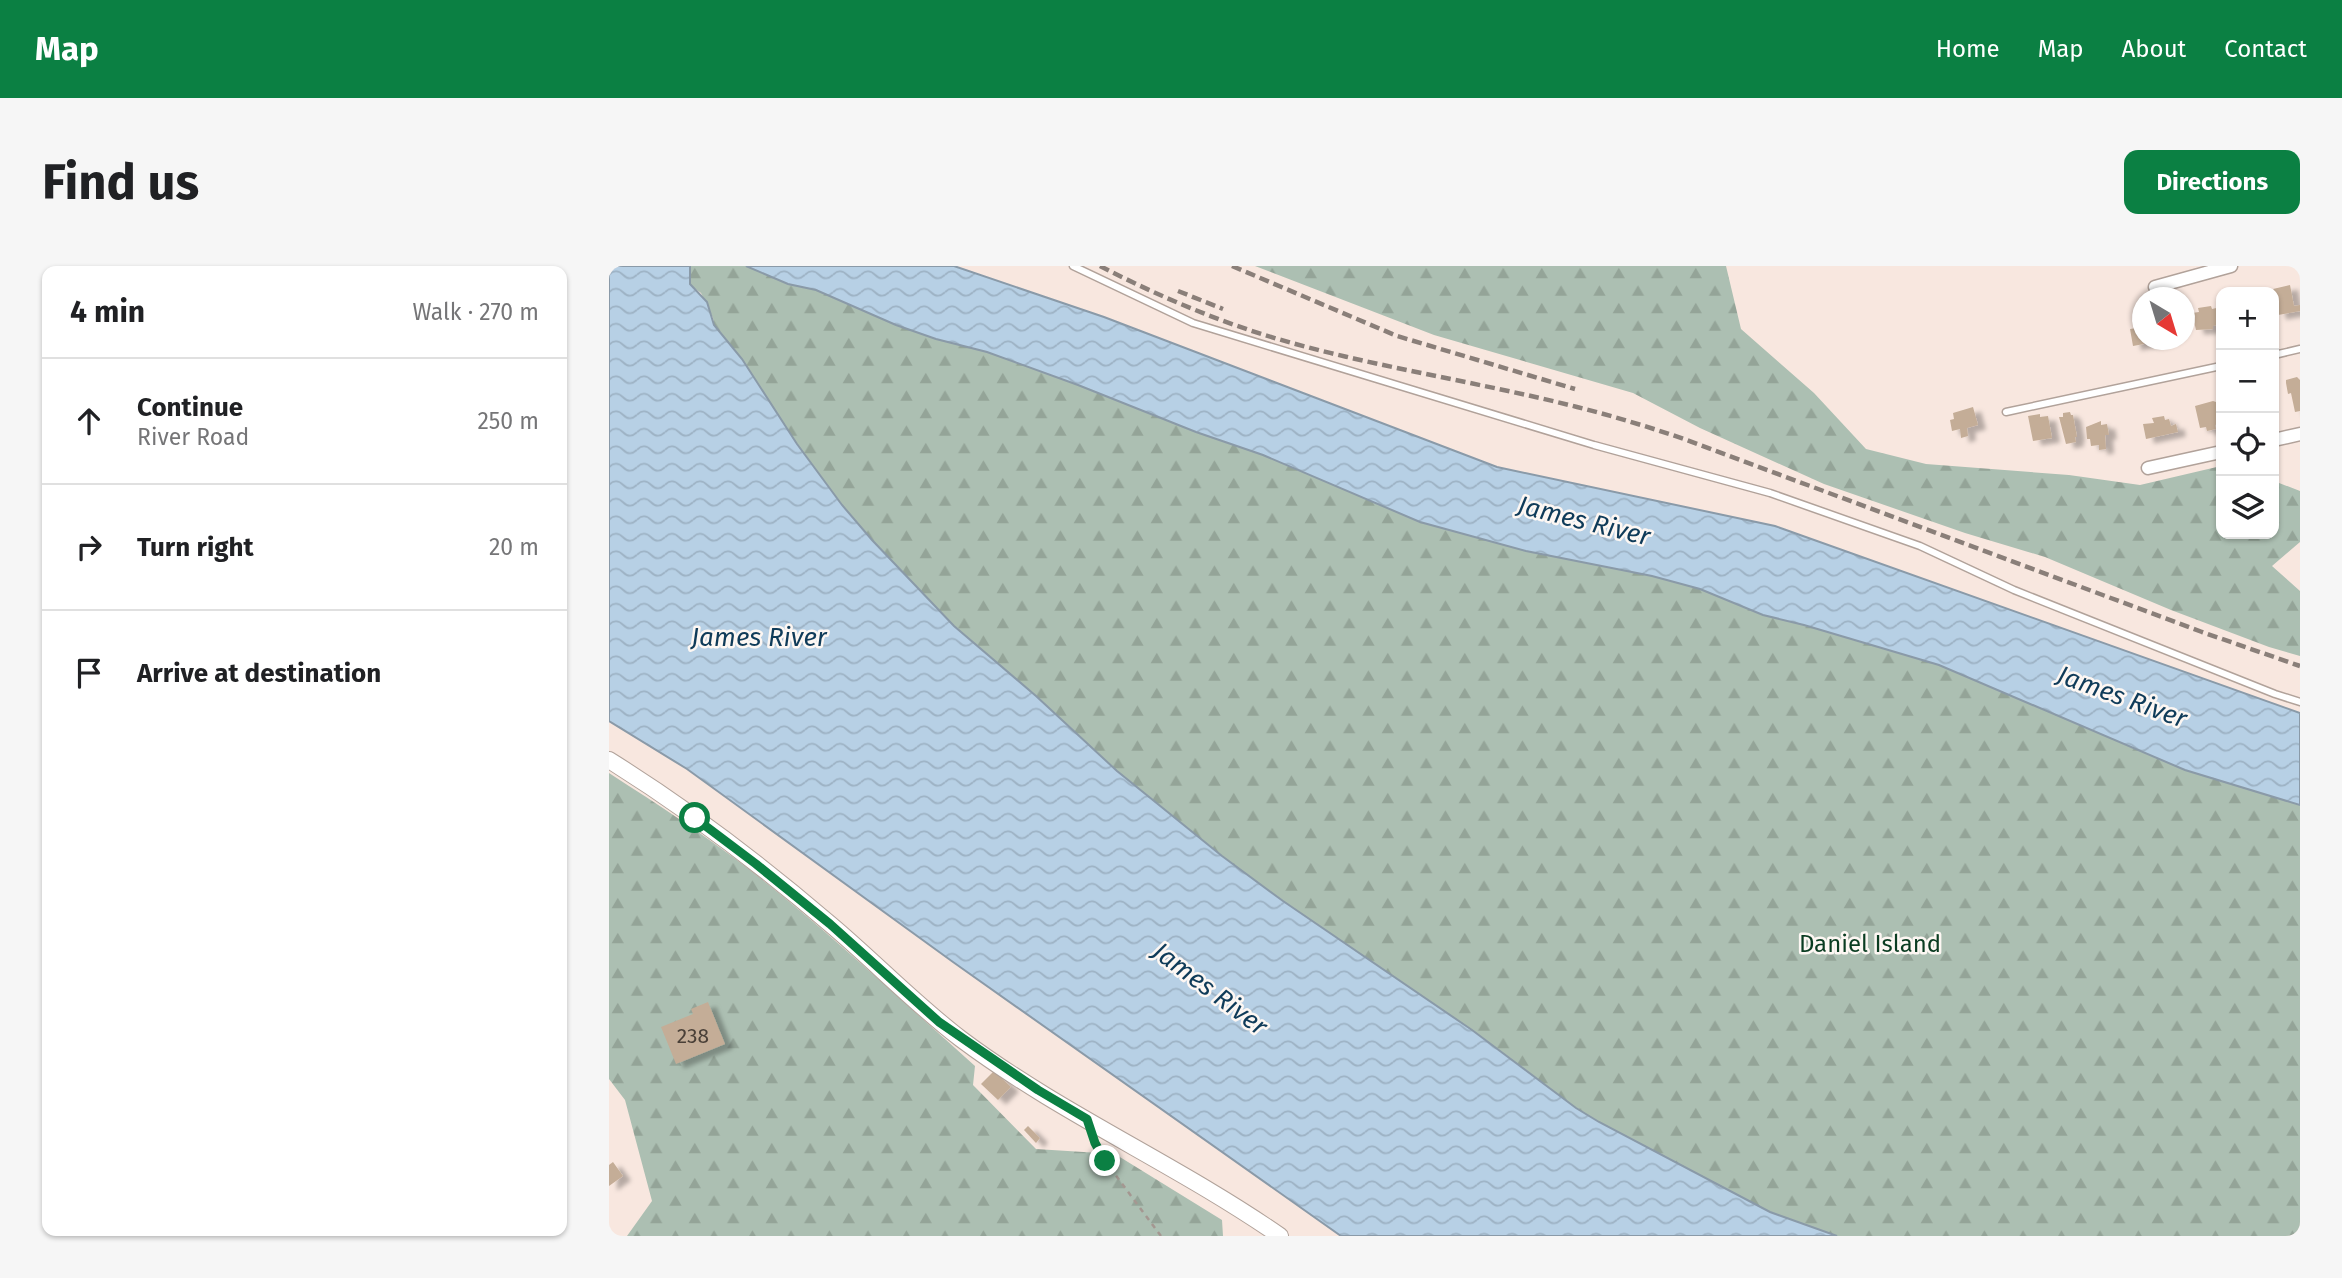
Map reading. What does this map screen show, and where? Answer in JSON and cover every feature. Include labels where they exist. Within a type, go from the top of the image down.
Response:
[{"type":"street","points":[[2158,287],[2231,266]]},
{"type":"street","points":[[2279,439],[2300,434]]},
{"type":"street","points":[[2148,468],[2216,453]]},
{"type":"street","points":[[609,760],[756,864],[830,924],[939,1022],[964,1041],[1280,1236]]},
{"type":"lane","points":[[1073,266],[1193,323],[1594,445],[1770,493],[1895,537],[2014,590],[2300,702]]},
{"type":"lane","points":[[2279,354],[2300,349]]},
{"type":"lane","points":[[2006,412],[2216,367]]},
{"type":"path","points":[[1087,1119],[1095,1143],[1105,1161],[1161,1236]]},
{"type":"green space","name":"Daniel Island","points":[[690,266],[746,266],[788,284],[816,290],[896,325],[987,352],[1263,455],[1420,522],[1526,551],[1652,576],[1700,589],[1763,615],[1939,665],[2185,770],[2300,805],[2300,1236],[1837,1236],[1770,1212],[1599,1122],[1222,856],[1117,771],[1036,696],[954,626],[872,540],[797,444],[742,359],[714,325],[701,293],[690,285]]},
{"type":"green space","points":[[1255,266],[1726,266],[1741,329],[1814,393],[1866,449],[1926,464],[2069,475],[2140,485],[2216,467],[2216,539],[2279,539],[2279,483],[2300,491],[2300,542],[2272,566],[2300,591],[2300,656],[2171,610],[2045,557],[1965,533],[1824,484],[1700,428],[1633,393],[1434,335]]},
{"type":"green space","points":[[609,773],[733,857],[836,941],[975,1066],[973,1085],[1036,1149],[1115,1154],[1222,1220],[1223,1236],[627,1236],[652,1201],[625,1100],[609,1079]]},
{"type":"water","name":"James River","points":[[609,266],[690,266],[690,284],[707,302],[714,325],[742,359],[797,444],[872,540],[954,626],[1036,696],[1117,771],[1222,856],[1472,1030],[1576,1108],[1770,1212],[1837,1236],[1341,1236],[953,962],[687,769],[609,721]]},
{"type":"water","name":"James River","points":[[746,266],[954,266],[1104,317],[1497,467],[1775,526],[2300,713],[2300,805],[2185,770],[1939,665],[1763,615],[1700,589],[1652,576],[1526,551],[1420,522],[1263,455],[987,352],[896,325],[816,290],[788,284]]},
{"type":"building","points":[[2290,285],[2294,306],[2300,305],[2300,311],[2279,315],[2279,288]]},
{"type":"building","points":[[2198,308],[2216,308],[2216,325],[2213,329],[2196,330],[2195,313],[2199,312]]},
{"type":"building","points":[[2297,377],[2300,380],[2300,411],[2295,412],[2286,380]]},
{"type":"building","points":[[2216,402],[2216,429],[2207,431],[2206,427],[2200,428],[2195,406]]},
{"type":"building","points":[[1973,407],[1978,425],[1967,428],[1968,436],[1961,438],[1960,429],[1952,431],[1950,420],[1954,419],[1953,413]]},
{"type":"building","points":[[2070,412],[2077,437],[2076,442],[2066,444],[2059,417]]},
{"type":"building","points":[[2040,414],[2040,417],[2048,416],[2052,438],[2033,441],[2028,416]]},
{"type":"building","points":[[2164,416],[2165,420],[2169,419],[2171,426],[2176,424],[2178,432],[2146,439],[2143,424],[2154,423],[2152,418]]},
{"type":"building","points":[[2101,421],[2101,425],[2107,424],[2109,435],[2105,435],[2106,449],[2099,450],[2099,445],[2091,446],[2090,439],[2087,439],[2086,427]]},
{"type":"building","points":[[708,1002],[725,1044],[676,1064],[661,1027],[693,1014],[691,1009]]},
{"type":"building","points":[[994,1071],[1011,1087],[998,1100],[981,1084]]},
{"type":"building","points":[[1028,1126],[1040,1138],[1036,1143],[1024,1130]]},
{"type":"building","points":[[613,1162],[623,1176],[609,1186],[609,1165]]},
{"type":"railway","points":[[1100,266],[1146,289],[1267,336],[1363,361],[1577,407],[1671,435],[2300,666]]},
{"type":"railway","points":[[1232,266],[1397,336],[1575,389]]},
{"type":"railway","points":[[1178,291],[1223,309]]},
{"type":"route","points":[[695,818],[830,924],[939,1022],[1038,1090],[1087,1119],[1095,1143],[1105,1161]]}]
